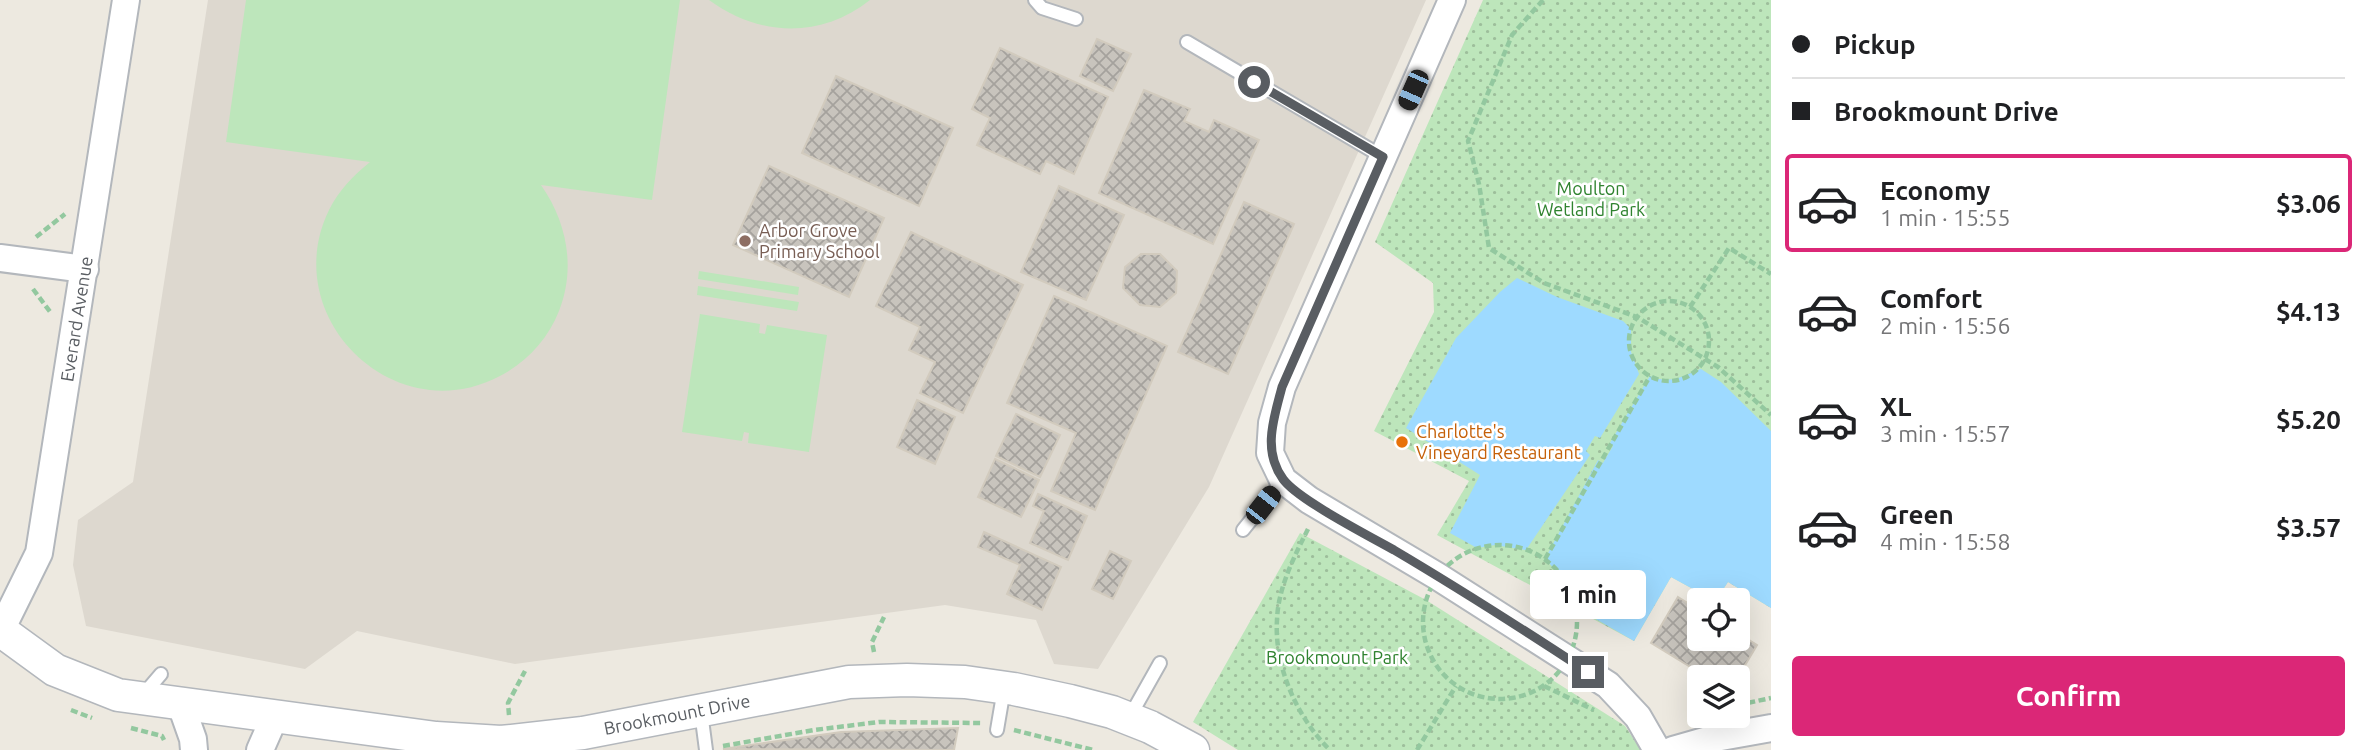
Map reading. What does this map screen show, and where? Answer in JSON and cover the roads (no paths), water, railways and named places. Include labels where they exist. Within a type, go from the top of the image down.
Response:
[{"type":"street","name":"Everard Avenue","points":[[0,630],[39,553],[126,0]]},
{"type":"street","points":[[1452,0],[1282,387],[1272,423],[1270,453],[1283,480],[1309,500],[1437,576],[1608,685],[1638,717],[1657,750]]},
{"type":"street","points":[[12,260],[85,269]]},
{"type":"street","name":"Brookmount Drive","points":[[0,630],[55,670],[118,695],[436,738],[501,742],[583,742],[701,710],[849,682],[942,681],[1001,682],[1128,719],[1194,750]]},
{"type":"street","points":[[181,705],[193,738],[194,750]]},
{"type":"street","points":[[260,750],[275,716]]},
{"type":"street","points":[[1673,750],[1715,738],[1771,728]]},
{"type":"lane","points":[[1035,0],[1042,8],[1076,19]]},
{"type":"lane","points":[[1187,42],[1383,157]]},
{"type":"lane","points":[[1243,530],[1283,480]]},
{"type":"lane","points":[[1128,719],[1160,663]]},
{"type":"lane","points":[[140,698],[161,674]]},
{"type":"lane","points":[[997,728],[1001,682]]},
{"type":"lane","points":[[701,710],[706,749]]},
{"type":"water","points":[[1517,278],[1557,297],[1623,321],[1631,329],[1631,352],[1639,374],[1600,438],[1595,436],[1586,451],[1590,455],[1526,550],[1495,545],[1477,548],[1450,533],[1480,475],[1406,428],[1456,338]]},
{"type":"water","points":[[1701,369],[1721,382],[1771,431],[1771,608],[1750,595],[1750,588],[1738,588],[1728,582],[1724,588],[1691,588],[1671,577],[1634,641],[1575,607],[1563,581],[1545,559],[1598,460],[1603,463],[1613,446],[1610,443],[1650,376],[1664,380],[1682,377]]},
{"type":"place","name":"Arbor Grove Primary School","points":[[745,241]]},
{"type":"place","name":"Charlotte's Vineyard Restaurant","points":[[1402,442]]},
{"type":"park label","name":"Moulton Wetland Park","points":[[1591,199]]},
{"type":"park label","name":"Brookmount Park","points":[[1337,658]]}]
